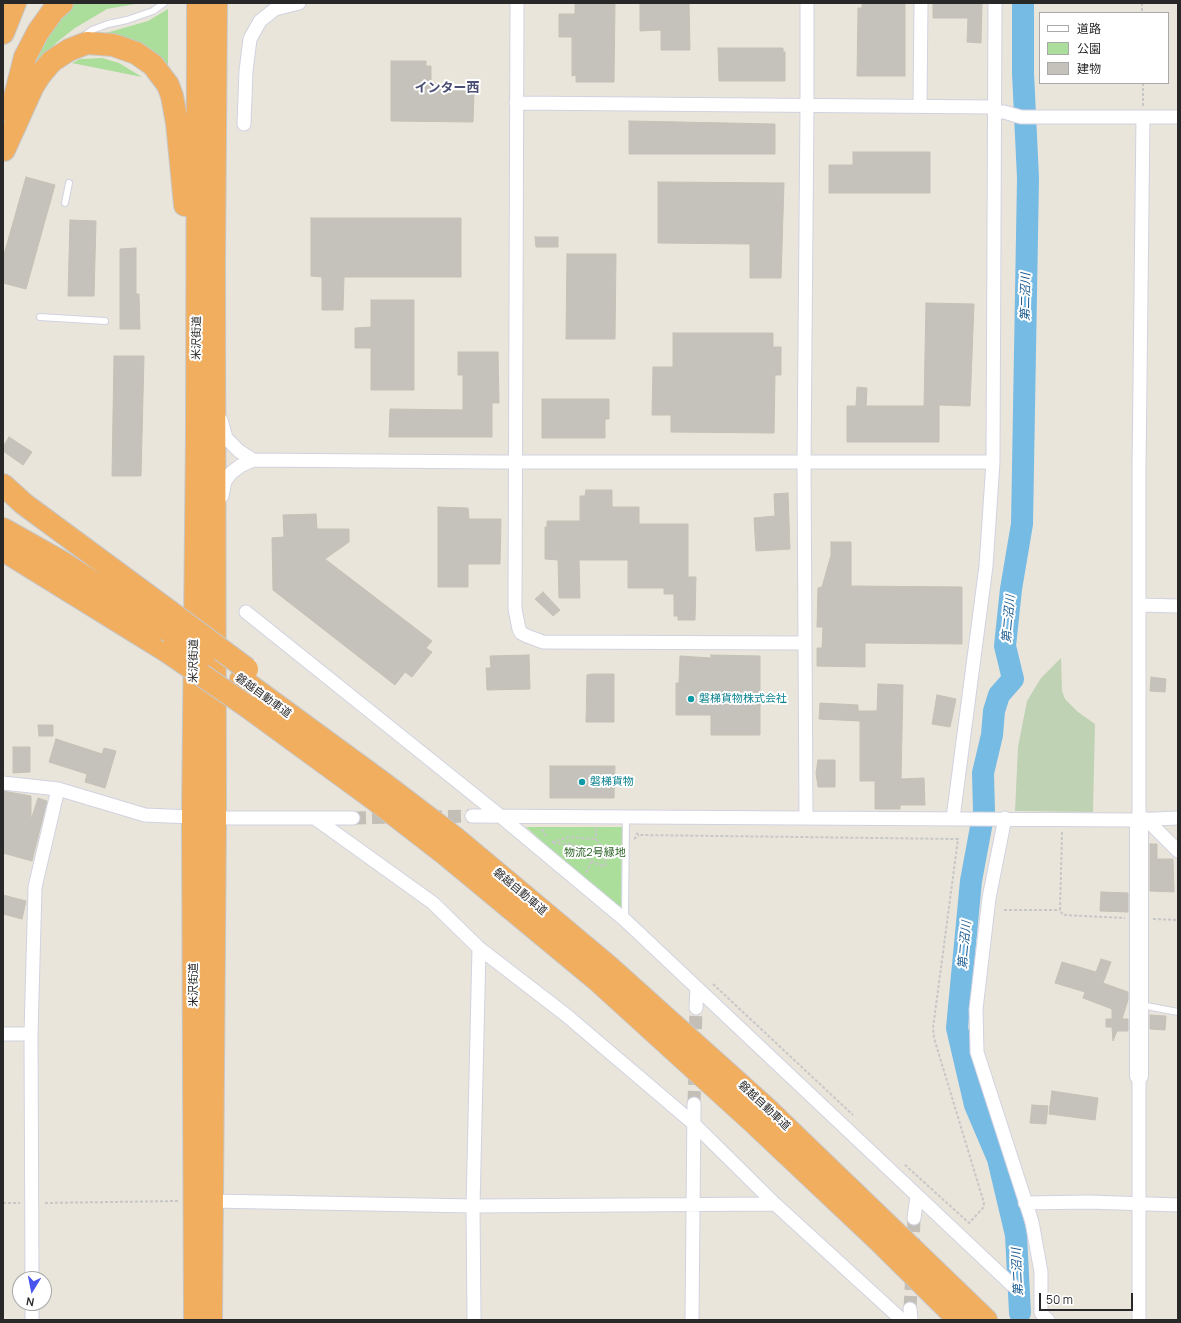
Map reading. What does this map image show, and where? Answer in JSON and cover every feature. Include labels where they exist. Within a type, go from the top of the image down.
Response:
[{"type":"highway","points":[[3,33],[15,3]]},
{"type":"highway","points":[[3,89],[19,44],[30,24],[45,3]]},
{"type":"highway","points":[[4,153],[14,96],[25,57],[49,16],[62,3]]},
{"type":"highway","name":"米沢街道","points":[[195,1320],[193,817],[197,373],[198,3]]},
{"type":"highway","name":"米沢街道","points":[[211,1320],[215,818],[214,595],[216,388],[214,262],[216,3]]},
{"type":"highway","points":[[4,153],[40,75],[52,62],[69,50],[87,43],[113,45],[136,53],[153,65],[168,85],[172,96],[181,150],[190,268],[192,346],[197,373]]},
{"type":"highway","points":[[3,485],[24,504],[168,620]]},
{"type":"highway","name":"磐越自動車道","points":[[3,529],[60,562],[168,620],[244,674],[454,837],[662,1013],[765,1107],[986,1320]]},
{"type":"highway","name":"磐越自動車道","points":[[3,552],[30,566],[168,652],[248,707],[374,799],[446,854],[597,980],[753,1122],[877,1239],[959,1320]]},
{"type":"street","points":[[244,124],[246,71],[250,39],[260,21],[275,9],[300,3]]},
{"type":"street","points":[[517,3],[515,609],[519,629],[521,633],[544,642],[805,643]]},
{"type":"street","points":[[806,3],[807,107],[804,462],[806,818]]},
{"type":"street","points":[[920,106],[921,3]]},
{"type":"street","points":[[953,818],[986,566],[993,462],[995,3]]},
{"type":"street","points":[[516,103],[807,107],[920,106],[994,110],[1025,117],[1178,117]]},
{"type":"street","points":[[1138,1320],[1139,918],[1143,820],[1139,469],[1143,117]]},
{"type":"street","points":[[216,388],[221,399],[221,421],[226,438],[239,451],[254,460]]},
{"type":"street","points":[[214,595],[218,591],[222,580],[222,500],[225,481],[240,466],[254,460],[516,462],[993,462]]},
{"type":"street","points":[[1140,605],[1178,606]]},
{"type":"street","points":[[246,612],[499,816],[625,920],[1012,1285]]},
{"type":"street","points":[[3,783],[58,789],[144,815],[215,818],[353,818]]},
{"type":"street","points":[[32,1271],[32,1034],[34,886],[58,789]]},
{"type":"street","points":[[472,816],[1143,820],[1178,818]]},
{"type":"street","points":[[316,818],[433,903],[479,948],[566,1015],[693,1123],[775,1204],[902,1320]]},
{"type":"street","points":[[1001,818],[989,898],[976,1009],[977,1052],[1024,1203],[1035,1233],[1041,1272],[1041,1314],[1048,1320]]},
{"type":"street","points":[[1143,820],[1178,851]]},
{"type":"street","points":[[474,1320],[474,1206],[479,948]]},
{"type":"street","points":[[696,1008],[697,988]]},
{"type":"street","points":[[3,1034],[32,1034]]},
{"type":"street","points":[[692,1320],[694,1104]]},
{"type":"street","points":[[914,1218],[917,1196]]},
{"type":"street","points":[[211,1201],[474,1206],[693,1203],[775,1204]]},
{"type":"street","points":[[1024,1203],[1089,1202],[1139,1205],[1178,1205]]},
{"type":"lane","points":[[69,50],[92,30],[153,11],[164,3]]},
{"type":"lane","points":[[65,203],[69,183]]},
{"type":"lane","points":[[40,317],[105,321]]},
{"type":"lane","points":[[625,920],[626,818]]},
{"type":"lane","points":[[1139,1005],[1178,1012]]},
{"type":"path","points":[[1143,84],[1143,117]]},
{"type":"path","points":[[626,818],[639,835]]},
{"type":"path","points":[[1062,819],[1060,910],[1063,915],[1178,920]]},
{"type":"path","points":[[540,824],[550,843],[556,848]]},
{"type":"path","points":[[550,843],[572,844],[584,851],[592,861],[599,865],[605,866],[606,862],[602,852],[602,846],[596,839],[595,824],[599,824]]},
{"type":"path","points":[[632,840],[639,835],[958,839],[933,1028],[934,1038],[984,1203],[983,1208],[970,1222],[900,1160]]},
{"type":"path","points":[[550,843],[568,837],[596,839]]},
{"type":"path","points":[[602,852],[626,849]]},
{"type":"path","points":[[580,871],[585,875]]},
{"type":"path","points":[[1004,910],[1060,910]]},
{"type":"path","points":[[712,983],[854,1117]]},
{"type":"path","points":[[3,1203],[181,1201]]},
{"type":"green space","points":[[69,3],[141,3],[107,9],[75,28],[56,43],[35,68],[32,50]]},
{"type":"green space","points":[[168,9],[168,68],[99,35],[148,21]]},
{"type":"green space","points":[[102,58],[119,63],[142,77],[72,63],[80,59]]},
{"type":"green space","points":[[1061,658],[1062,691],[1065,699],[1078,712],[1095,724],[1093,812],[1015,811],[1018,747],[1027,701],[1041,678]]},
{"type":"green space","name":"物流2号緑地","points":[[526,827],[622,827],[621,912]]},
{"type":"building","points":[[575,3],[615,3],[614,82],[576,82],[576,75],[572,76],[572,37],[559,37],[559,14],[575,14]]},
{"type":"building","points":[[640,3],[689,3],[690,50],[661,50],[661,30],[640,31]]},
{"type":"building","points":[[862,3],[905,3],[905,76],[857,76],[858,8],[862,8]]},
{"type":"building","points":[[933,3],[982,3],[981,43],[967,42],[968,18],[933,18]]},
{"type":"building","points":[[718,48],[783,48],[783,52],[785,52],[785,81],[719,81]]},
{"type":"building","points":[[391,61],[426,61],[426,66],[431,66],[431,81],[438,85],[443,91],[474,91],[473,122],[391,121]]},
{"type":"building","points":[[629,121],[775,124],[775,154],[629,154]]},
{"type":"building","points":[[853,152],[930,152],[930,193],[829,193],[829,165],[853,165]]},
{"type":"building","points":[[26,177],[55,185],[26,289],[3,283],[3,258]]},
{"type":"building","points":[[658,182],[784,183],[781,278],[750,278],[750,244],[658,243]]},
{"type":"building","points":[[311,218],[461,218],[461,277],[344,277],[343,310],[322,310],[322,277],[311,276]]},
{"type":"building","points":[[70,220],[96,221],[94,296],[68,296]]},
{"type":"building","points":[[535,237],[558,237],[558,247],[536,247]]},
{"type":"building","points":[[136,248],[136,294],[139,294],[140,329],[120,329],[120,249]]},
{"type":"building","points":[[567,254],[616,254],[615,339],[566,339]]},
{"type":"building","points":[[371,300],[414,300],[414,390],[371,390],[371,348],[355,348],[355,328],[371,327]]},
{"type":"building","points":[[926,303],[974,304],[970,406],[939,405],[939,442],[847,442],[847,406],[856,406],[857,387],[867,388],[866,406],[924,406]]},
{"type":"building","points":[[673,333],[773,333],[773,347],[781,347],[781,375],[775,375],[774,433],[671,432],[671,415],[652,415],[653,367],[673,367]]},
{"type":"building","points":[[458,352],[498,352],[499,403],[492,403],[492,437],[389,437],[390,409],[463,410],[463,375],[458,375]]},
{"type":"building","points":[[114,356],[144,356],[141,476],[112,476]]},
{"type":"building","points":[[542,399],[609,399],[609,419],[605,419],[605,438],[542,438]]},
{"type":"building","points":[[9,437],[32,452],[23,465],[3,451],[3,447]]},
{"type":"building","points":[[586,490],[612,490],[612,507],[639,507],[639,524],[688,524],[688,577],[696,577],[695,620],[678,620],[678,616],[674,616],[674,594],[664,594],[664,588],[628,588],[628,560],[579,560],[580,598],[559,598],[558,560],[545,559],[545,527],[547,527],[547,521],[580,521],[580,496],[585,496]]},
{"type":"building","points":[[788,493],[790,549],[756,551],[754,518],[775,516],[774,494]]},
{"type":"building","points":[[438,507],[468,508],[469,519],[501,519],[500,564],[468,564],[468,587],[438,587]]},
{"type":"building","points":[[316,514],[317,529],[349,529],[349,542],[325,559],[432,641],[426,648],[432,652],[412,677],[405,672],[395,685],[273,590],[272,538],[284,537],[283,515]]},
{"type":"building","points":[[831,542],[851,542],[851,586],[962,587],[962,644],[865,643],[865,667],[817,666],[817,648],[822,648],[823,627],[817,627],[818,588],[822,587],[831,555]]},
{"type":"building","points":[[543,592],[560,610],[553,616],[535,599]]},
{"type":"building","points":[[529,655],[530,689],[487,690],[486,668],[491,668],[490,656]]},
{"type":"building","points":[[711,655],[760,656],[760,735],[711,735],[711,715],[676,715],[676,683],[679,683],[680,656],[711,658]]},
{"type":"building","points":[[614,674],[614,722],[586,722],[587,675]]},
{"type":"building","points":[[1151,677],[1166,679],[1165,692],[1150,691]]},
{"type":"building","points":[[878,684],[903,685],[901,779],[924,778],[925,805],[900,805],[900,809],[875,809],[875,781],[860,781],[860,721],[819,719],[820,703],[858,705],[858,711],[877,711]]},
{"type":"building","points":[[937,695],[956,699],[950,727],[932,724]]},
{"type":"building","points":[[38,725],[53,725],[53,736],[39,736]]},
{"type":"building","points":[[56,739],[102,754],[104,748],[116,751],[105,788],[85,782],[87,774],[49,762]]},
{"type":"building","points":[[13,747],[30,747],[30,772],[13,773]]},
{"type":"building","points":[[818,760],[835,760],[835,787],[818,787],[816,773]]},
{"type":"building","name":"磐梯貨物","points":[[550,766],[615,766],[614,798],[550,798]]},
{"type":"building","points":[[3,791],[31,796],[31,820],[38,798],[47,801],[32,861],[3,853]]},
{"type":"building","points":[[1150,844],[1157,844],[1157,859],[1173,859],[1174,892],[1150,891]]},
{"type":"building","points":[[1101,892],[1128,893],[1128,912],[1100,911]]},
{"type":"building","points":[[3,895],[26,901],[22,919],[3,914]]},
{"type":"building","points":[[1101,959],[1111,962],[1103,983],[1128,992],[1128,1000],[1122,1019],[1128,1019],[1128,1031],[1117,1031],[1113,1041],[1112,1027],[1106,1027],[1106,1019],[1112,1019],[1112,1009],[1083,998],[1085,992],[1055,983],[1062,962],[1096,972]]},
{"type":"building","points":[[1150,1015],[1166,1016],[1165,1030],[1150,1029]]},
{"type":"building","points":[[1052,1091],[1098,1098],[1095,1120],[1049,1114]]},
{"type":"building","points":[[1032,1105],[1048,1106],[1046,1124],[1030,1123]]},
{"type":"waterway","name":"第二沼川","points":[[1020,1313],[1016,1235],[998,1159],[975,1105],[957,1028],[971,881],[984,811],[983,773],[992,735],[994,711],[999,695],[1013,679],[1005,646],[1011,589],[1022,524],[1028,178],[1023,73],[1023,3]]},
{"type":"tunnel","points":[[429,817],[472,816]]},
{"type":"tunnel","points":[[353,818],[397,817]]},
{"type":"tunnel","points":[[695,1048],[696,1008]]},
{"type":"tunnel","points":[[694,1104],[695,1067]]},
{"type":"tunnel","points":[[913,1251],[914,1218]]},
{"type":"tunnel","points":[[910,1309],[912,1271]]},
{"type":"place","name":"磐梯貨物株式会社","points":[[691,699]]},
{"type":"place","name":"磐梯貨物","points":[[582,782]]},
{"type":"district","name":"インター西","points":[[447,88]]}]
